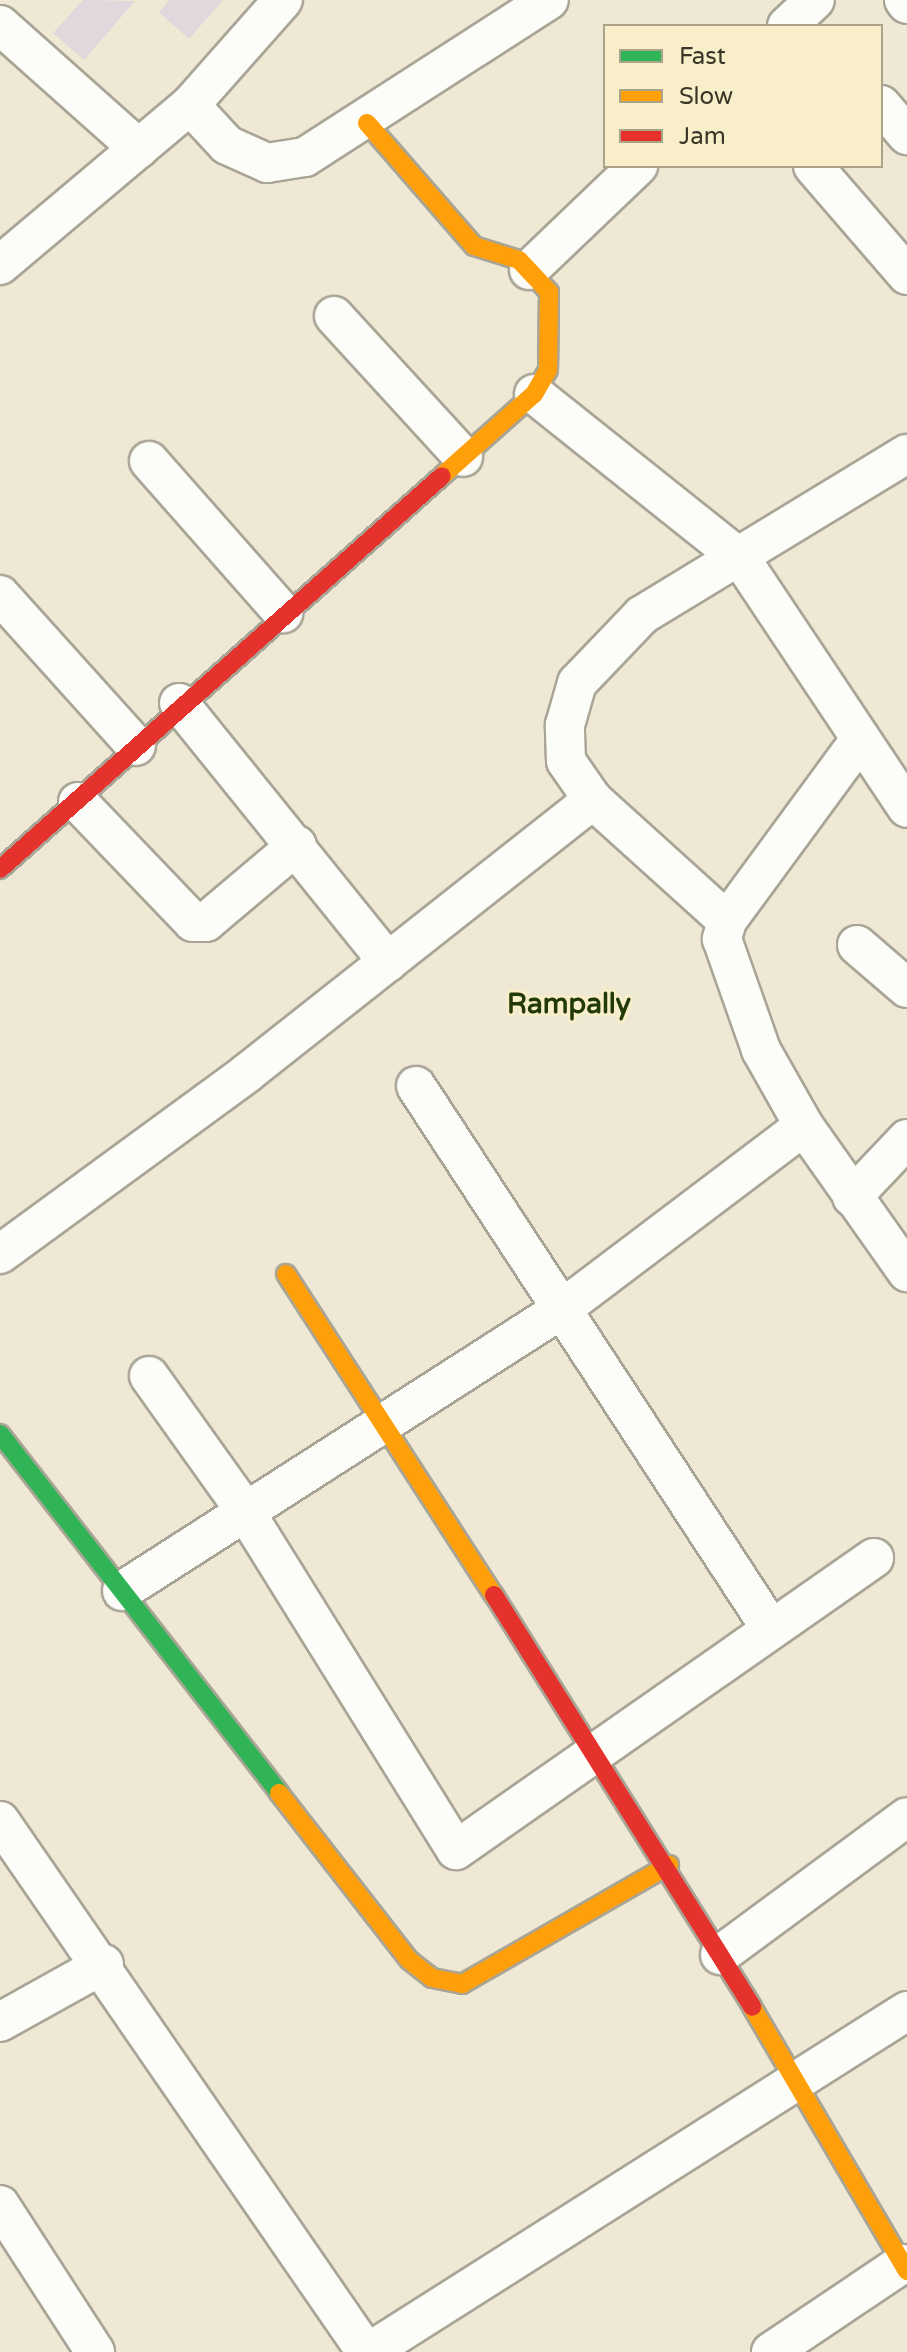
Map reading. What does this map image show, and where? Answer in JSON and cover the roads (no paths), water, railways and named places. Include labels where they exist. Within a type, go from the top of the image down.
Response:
[{"type":"street","points":[[0,265],[190,105],[283,0]]},
{"type":"street","points":[[190,105],[227,145],[267,163],[305,157],[367,123],[549,0]]},
{"type":"street","points":[[0,25],[139,149]]},
{"type":"street","points":[[883,107],[907,135]]},
{"type":"street","points":[[0,869],[78,802],[179,703],[534,394],[548,370],[552,316],[549,292],[529,270],[474,246],[367,123]]},
{"type":"street","points":[[529,270],[636,168]]},
{"type":"street","points":[[815,168],[907,275]]},
{"type":"street","points":[[334,316],[463,457]]},
{"type":"street","points":[[534,394],[741,559],[859,741],[907,808]]},
{"type":"street","points":[[727,921],[593,800],[566,761],[565,725],[577,683],[642,615],[741,559],[907,454]]},
{"type":"street","points":[[149,461],[283,613]]},
{"type":"street","points":[[0,595],[136,746]]},
{"type":"street","points":[[179,703],[297,845],[388,962]]},
{"type":"street","points":[[859,741],[727,921],[722,939],[734,988],[804,1126],[907,1272]]},
{"type":"street","points":[[0,1254],[388,962],[593,800]]},
{"type":"street","points":[[78,802],[193,922],[206,922],[297,845]]},
{"type":"street","points":[[857,945],[907,988]]},
{"type":"street","points":[[416,1086],[771,1629]]},
{"type":"street","points":[[122,1591],[243,1508],[384,1428],[562,1309],[804,1126]]},
{"type":"street","points":[[852,1197],[907,1139]]},
{"type":"street","points":[[286,1274],[592,1756],[669,1865],[795,2087],[905,2267],[771,2352]]},
{"type":"street","points":[[149,1376],[243,1508],[456,1850],[874,1558]]},
{"type":"street","points":[[0,1434],[409,1960],[432,1978],[462,1984],[669,1865]]},
{"type":"street","points":[[720,1955],[907,1817]]},
{"type":"street","points":[[0,1821],[104,1964],[367,2352],[795,2087],[907,2011]]},
{"type":"street","points":[[0,2022],[104,1964]]},
{"type":"street","points":[[0,2205],[95,2352]]},
{"type":"district","name":"Rampally","points":[[569,1004]]}]
